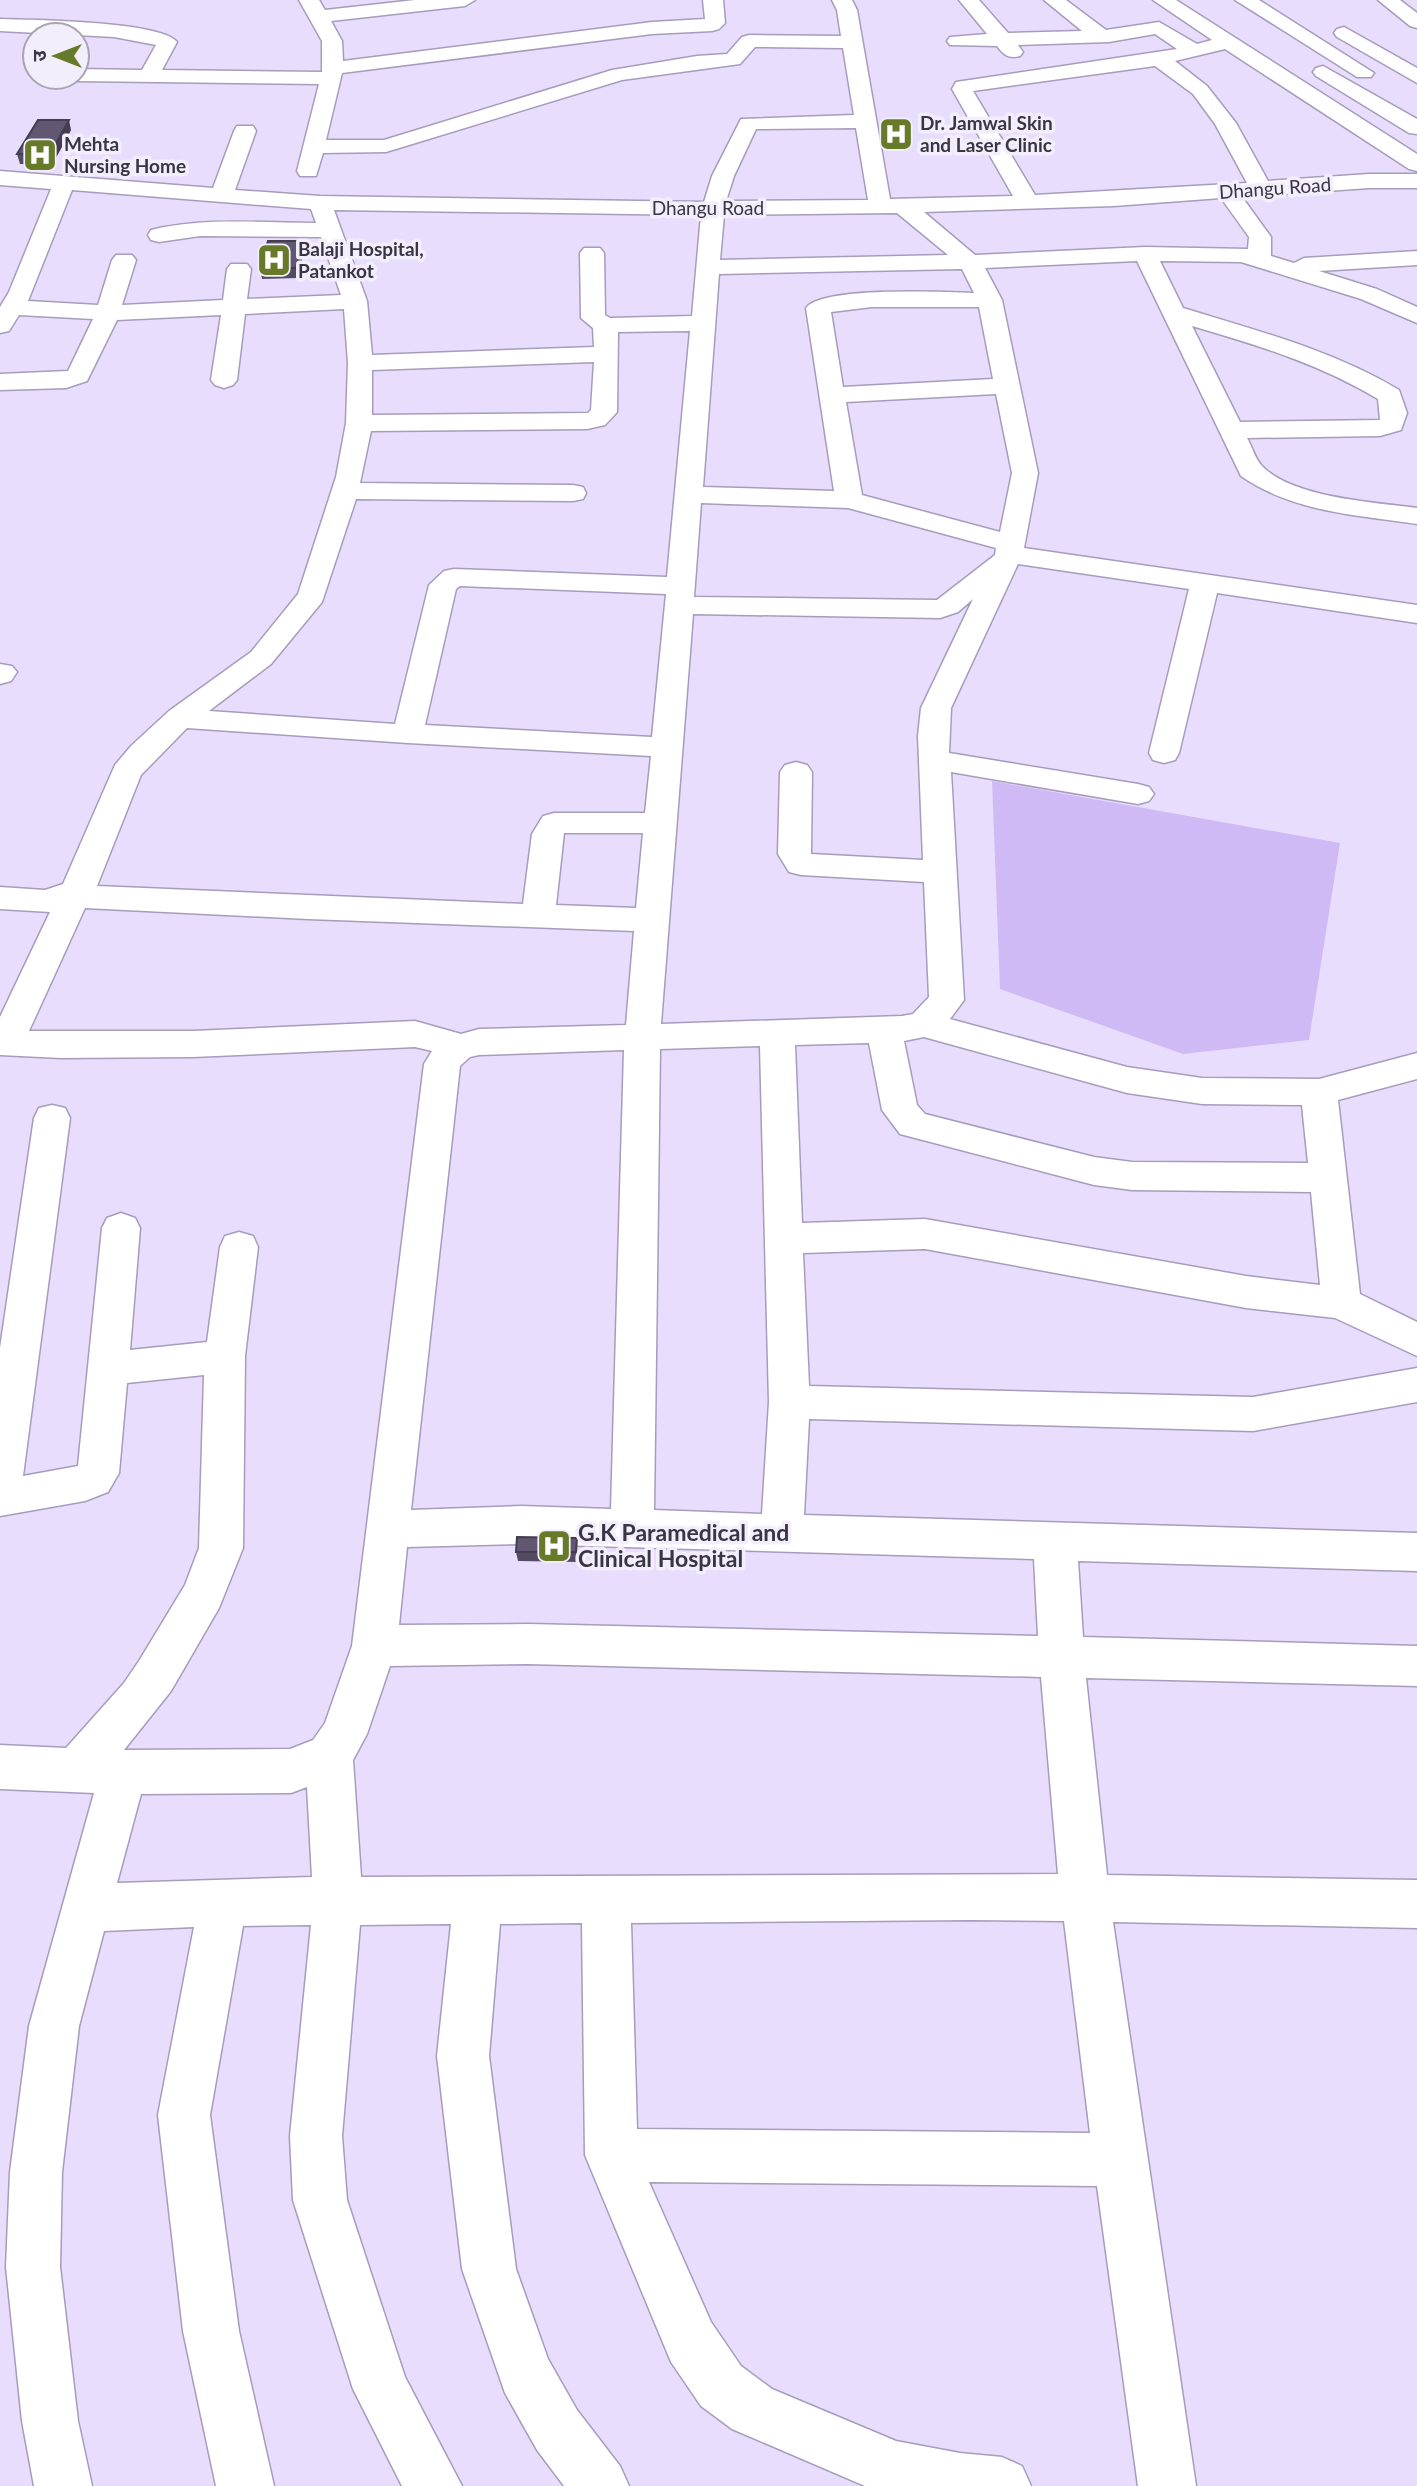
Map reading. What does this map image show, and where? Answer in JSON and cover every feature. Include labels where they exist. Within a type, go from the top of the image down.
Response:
[{"type":"street","points":[[314,8],[465,0]]},
{"type":"street","points":[[471,0],[476,33]]},
{"type":"street","points":[[91,75],[149,75],[156,78],[332,73],[476,33],[652,28],[715,23],[713,0]]},
{"type":"street","points":[[842,0],[847,10],[866,121],[892,206],[970,261],[990,300],[1026,473],[1010,548],[936,708],[933,736],[947,1000],[924,1025]]},
{"type":"street","points":[[969,0],[1035,78]]},
{"type":"street","points":[[1055,0],[1101,36]]},
{"type":"street","points":[[1163,0],[1417,163]]},
{"type":"street","points":[[1388,0],[1417,22]]},
{"type":"street","points":[[314,8],[339,40],[314,147],[311,202],[330,230],[355,301],[360,363],[359,423],[344,491],[312,596],[261,658],[180,718],[142,753],[126,772],[82,884],[3,1042],[61,1045],[193,1044],[415,1034],[459,1046]]},
{"type":"street","points":[[1238,12],[1417,105]]},
{"type":"street","points":[[1324,21],[1417,77]]},
{"type":"street","points":[[0,25],[136,33],[160,38],[167,42],[149,75]]},
{"type":"street","points":[[697,62],[698,26]]},
{"type":"street","points":[[957,41],[1101,36],[1159,28],[1194,51]]},
{"type":"street","points":[[314,147],[386,146],[619,74],[697,62],[733,60],[747,42],[852,42]]},
{"type":"street","points":[[1028,202],[962,87],[1159,59],[1230,42]]},
{"type":"street","points":[[1159,59],[1199,90],[1225,123],[1261,189]]},
{"type":"street","points":[[1308,63],[1417,128]]},
{"type":"street","points":[[632,1528],[642,1038],[713,208],[723,176],[748,123],[866,121]]},
{"type":"street","points":[[222,195],[245,131]]},
{"type":"street","name":"Dhangu Road","points":[[0,178],[311,202],[713,208],[1028,202],[1417,181]]},
{"type":"street","points":[[64,183],[8,304],[108,313],[355,301]]},
{"type":"street","points":[[1227,191],[1260,237],[1259,258]]},
{"type":"street","points":[[159,236],[201,229],[330,230]]},
{"type":"street","points":[[592,253],[593,318],[605,326],[704,323]]},
{"type":"street","points":[[1145,254],[1250,470],[1277,487],[1326,501],[1417,516]]},
{"type":"street","points":[[708,267],[1223,254],[1259,258],[1369,294],[1417,316]]},
{"type":"street","points":[[1287,267],[1399,257],[1417,258]]},
{"type":"street","points":[[0,382],[66,380],[78,376],[108,313],[124,260]]},
{"type":"street","points":[[850,263],[851,301]]},
{"type":"street","points":[[224,380],[239,269]]},
{"type":"street","points":[[849,500],[818,308],[824,304],[851,301],[990,300]]},
{"type":"street","points":[[1174,313],[1329,363],[1361,376],[1390,395],[1394,412],[1392,425],[1380,428],[1231,430]]},
{"type":"street","points":[[359,423],[545,423],[596,420],[604,412],[607,354],[605,326]]},
{"type":"street","points":[[360,363],[607,354]]},
{"type":"street","points":[[831,395],[1008,386]]},
{"type":"street","points":[[344,491],[573,494]]},
{"type":"street","points":[[689,495],[849,500],[1010,548],[1205,582],[1417,614]]},
{"type":"street","points":[[408,734],[443,585],[454,577],[680,596],[940,609],[948,606],[1010,548]]},
{"type":"street","points":[[1164,752],[1205,582]]},
{"type":"street","points":[[180,718],[408,734],[668,747]]},
{"type":"street","points":[[935,760],[1138,794]]},
{"type":"street","points":[[796,772],[794,854],[801,864],[940,872]]},
{"type":"street","points":[[538,916],[548,834],[554,823],[661,823]]},
{"type":"street","points":[[0,898],[58,901],[74,896],[653,920]]},
{"type":"street","points":[[0,1767],[100,1771],[290,1771],[329,1755],[344,1734],[374,1646],[442,1064],[448,1053],[459,1046],[479,1042],[777,1035],[884,1030],[924,1025],[1126,1080],[1202,1091],[1319,1092],[1417,1066]]},
{"type":"street","points":[[884,1030],[900,1110],[913,1124],[1094,1171],[1132,1176],[1261,1179],[1329,1177]]},
{"type":"street","points":[[777,1035],[789,1402],[782,1533]]},
{"type":"street","points":[[1319,1092],[1341,1303]]},
{"type":"street","points":[[52,1118],[0,1495],[93,1479],[98,1473],[121,1228]]},
{"type":"street","points":[[784,1239],[925,1234],[1246,1292],[1341,1303],[1417,1340]]},
{"type":"street","points":[[63,2486],[50,2421],[33,2267],[36,2172],[54,2026],[85,1908],[100,1771],[139,1698],[204,1594],[220,1548],[225,1356],[239,1247]]},
{"type":"street","points":[[108,1370],[225,1356]]},
{"type":"street","points":[[789,1402],[1253,1414],[1417,1385]]},
{"type":"street","points":[[388,1529],[521,1525],[1417,1552]]},
{"type":"street","points":[[1055,1541],[1060,1657],[1086,1898],[1167,2486]]},
{"type":"street","points":[[374,1646],[528,1644],[1417,1666]]},
{"type":"street","points":[[329,1755],[338,1901],[316,2136],[320,2200],[381,2389],[433,2486]]},
{"type":"street","points":[[85,1908],[223,1902],[1086,1898],[1415,1915]]},
{"type":"street","points":[[606,1899],[611,2155],[691,2342],[721,2386],[752,2409],[895,2470],[960,2482],[1002,2486]]},
{"type":"street","points":[[478,1900],[463,2056],[489,2269],[525,2373],[557,2430],[600,2486]]},
{"type":"street","points":[[223,1902],[184,2115],[211,2331],[245,2486]]},
{"type":"street","points":[[611,2155],[1121,2160]]},
{"type":"shaded area","points":[[992,781],[1340,843],[1309,1040],[1183,1054],[1000,989]]},
{"type":"building","points":[[38,120],[69,120],[50,154],[17,154]]},
{"type":"building","points":[[268,241],[303,241],[296,268],[260,268]]},
{"type":"building","points":[[517,1537],[577,1538],[576,1552],[516,1552]]},
{"type":"place","name":"Dr. Jamwal Skin and Laser Clinic","points":[[896,134]]},
{"type":"place","name":"Mehta Nursing Home","points":[[40,155]]},
{"type":"place","name":"Balaji Hospital, Patankot","points":[[274,260]]},
{"type":"place","name":"G.K Paramedical and Clinical Hospital","points":[[554,1546]]}]
